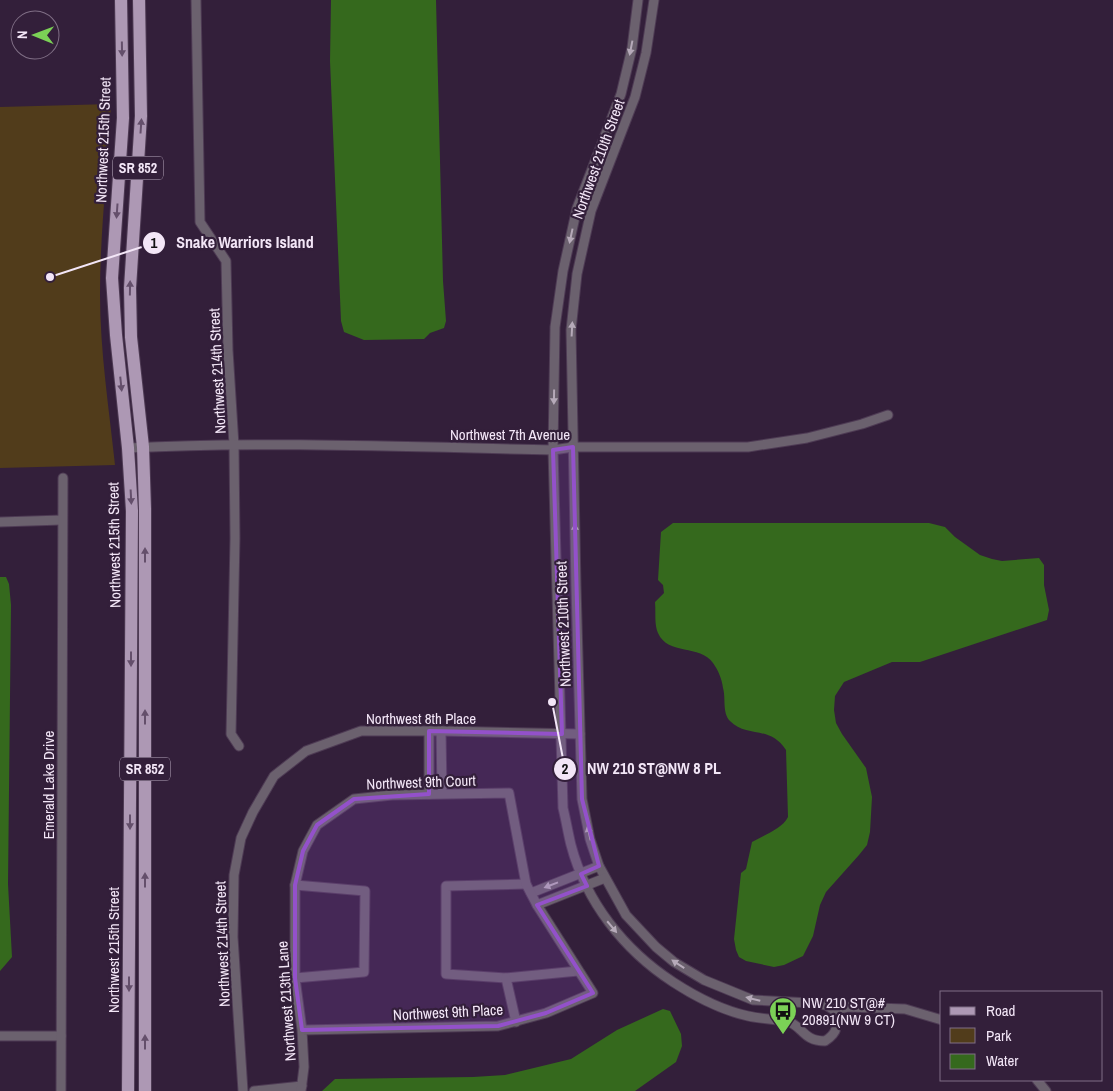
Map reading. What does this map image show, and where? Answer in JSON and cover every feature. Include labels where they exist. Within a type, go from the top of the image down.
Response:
[{"type":"main road","name":"Northwest 215th Street","points":[[121,0],[123,118],[112,278],[128,448],[132,521],[128,1091]]},
{"type":"main road","name":"Northwest 215th Street","points":[[138,0],[141,116],[130,288],[131,337],[143,447],[145,509],[146,1091]]},
{"type":"street","name":"Northwest 214th Street","points":[[196,0],[200,222],[226,260],[228,350],[234,445],[235,538],[231,734],[239,746]]},
{"type":"street","name":"Northwest 210th Street","points":[[638,0],[632,48],[621,94],[577,208],[563,271],[556,327],[553,450],[564,808],[571,847],[581,874],[607,922],[652,968],[689,992],[715,1005],[749,1016],[788,1022],[808,1038],[816,1041],[825,1041],[836,1030],[838,1022],[834,1010],[826,1005],[753,1000],[704,980],[674,962],[643,934],[626,915],[599,866],[590,839],[582,799],[571,330],[577,274],[591,211],[635,97],[646,53],[654,0]]},
{"type":"street","name":"Northwest 7th Avenue","points":[[128,448],[172,445],[553,450],[573,447],[748,447],[807,438],[862,424],[888,415]]},
{"type":"street","name":"Emerald Lake Drive","points":[[61,1091],[63,478]]},
{"type":"street","points":[[0,522],[62,520]]},
{"type":"street","name":"Northwest 8th Place","points":[[274,776],[306,750],[361,731],[580,734]]},
{"type":"street","points":[[430,731],[430,794]]},
{"type":"street","points":[[441,731],[442,793]]},
{"type":"street","name":"Northwest 214th Street","points":[[243,1091],[233,937],[234,875],[241,838],[274,776]]},
{"type":"street","name":"Northwest 9th Court","points":[[295,885],[303,851],[317,825],[354,799],[442,793],[509,793],[526,884]]},
{"type":"street","points":[[531,893],[599,866]]},
{"type":"street","points":[[537,905],[605,878]]},
{"type":"street","points":[[526,884],[578,971],[506,978],[446,974],[446,886],[526,884]]},
{"type":"street","points":[[295,885],[365,891],[364,972],[295,978]]},
{"type":"street","name":"Northwest 213th Lane","points":[[254,1091],[301,1089],[304,1067],[302,1030],[295,978],[295,885]]},
{"type":"street","name":"Northwest 9th Place","points":[[302,1030],[498,1026],[546,1013],[593,993],[578,971]]},
{"type":"street","points":[[506,978],[516,1022]]},
{"type":"street","points":[[834,1010],[848,1007],[905,1009],[940,1019]]},
{"type":"street","points":[[0,1036],[61,1036]]},
{"type":"street","points":[[1038,1081],[1046,1091]]},
{"type":"street","points":[[128,1091],[133,1091]]},
{"type":"highlighted area","points":[[573,447],[582,799],[599,866],[581,874],[587,886],[537,905],[593,993],[546,1013],[498,1026],[302,1030],[295,978],[295,885],[303,851],[317,825],[354,799],[429,794],[429,731],[562,734],[553,450]]},
{"type":"green space","points":[[111,104],[101,247],[100,315],[115,465],[0,468],[0,107]]},
{"type":"water","points":[[331,0],[436,0],[443,281],[446,321],[444,328],[430,333],[424,339],[364,340],[344,332],[341,321],[330,61]]},
{"type":"water","points":[[673,523],[929,523],[945,527],[955,537],[980,555],[1002,561],[1039,558],[1044,565],[1044,585],[1049,610],[1047,620],[920,662],[892,662],[844,682],[835,696],[834,710],[836,723],[866,768],[872,797],[870,832],[867,845],[826,892],[820,905],[813,936],[803,956],[784,965],[774,967],[746,961],[739,957],[734,939],[741,873],[746,869],[752,842],[782,825],[788,817],[786,750],[773,737],[743,729],[730,721],[725,710],[722,681],[713,663],[707,657],[700,654],[669,645],[658,633],[655,602],[664,593],[663,585],[658,580],[661,532]]},
{"type":"water","points":[[0,577],[6,577],[9,584],[11,605],[8,884],[12,957],[0,971]]},
{"type":"water","points":[[663,1009],[670,1011],[681,1034],[682,1046],[676,1062],[635,1091],[322,1091],[335,1079],[505,1075],[571,1059],[617,1030]]},
{"type":"place","name":"Snake Warriors Island","points":[[50,277]]},
{"type":"place","name":"NW 210 ST@NW 8 PL","points":[[552,702]]},
{"type":"place","name":"NW 210 ST@# 20891(NW 9 CT)","points":[[783,1035]]}]
